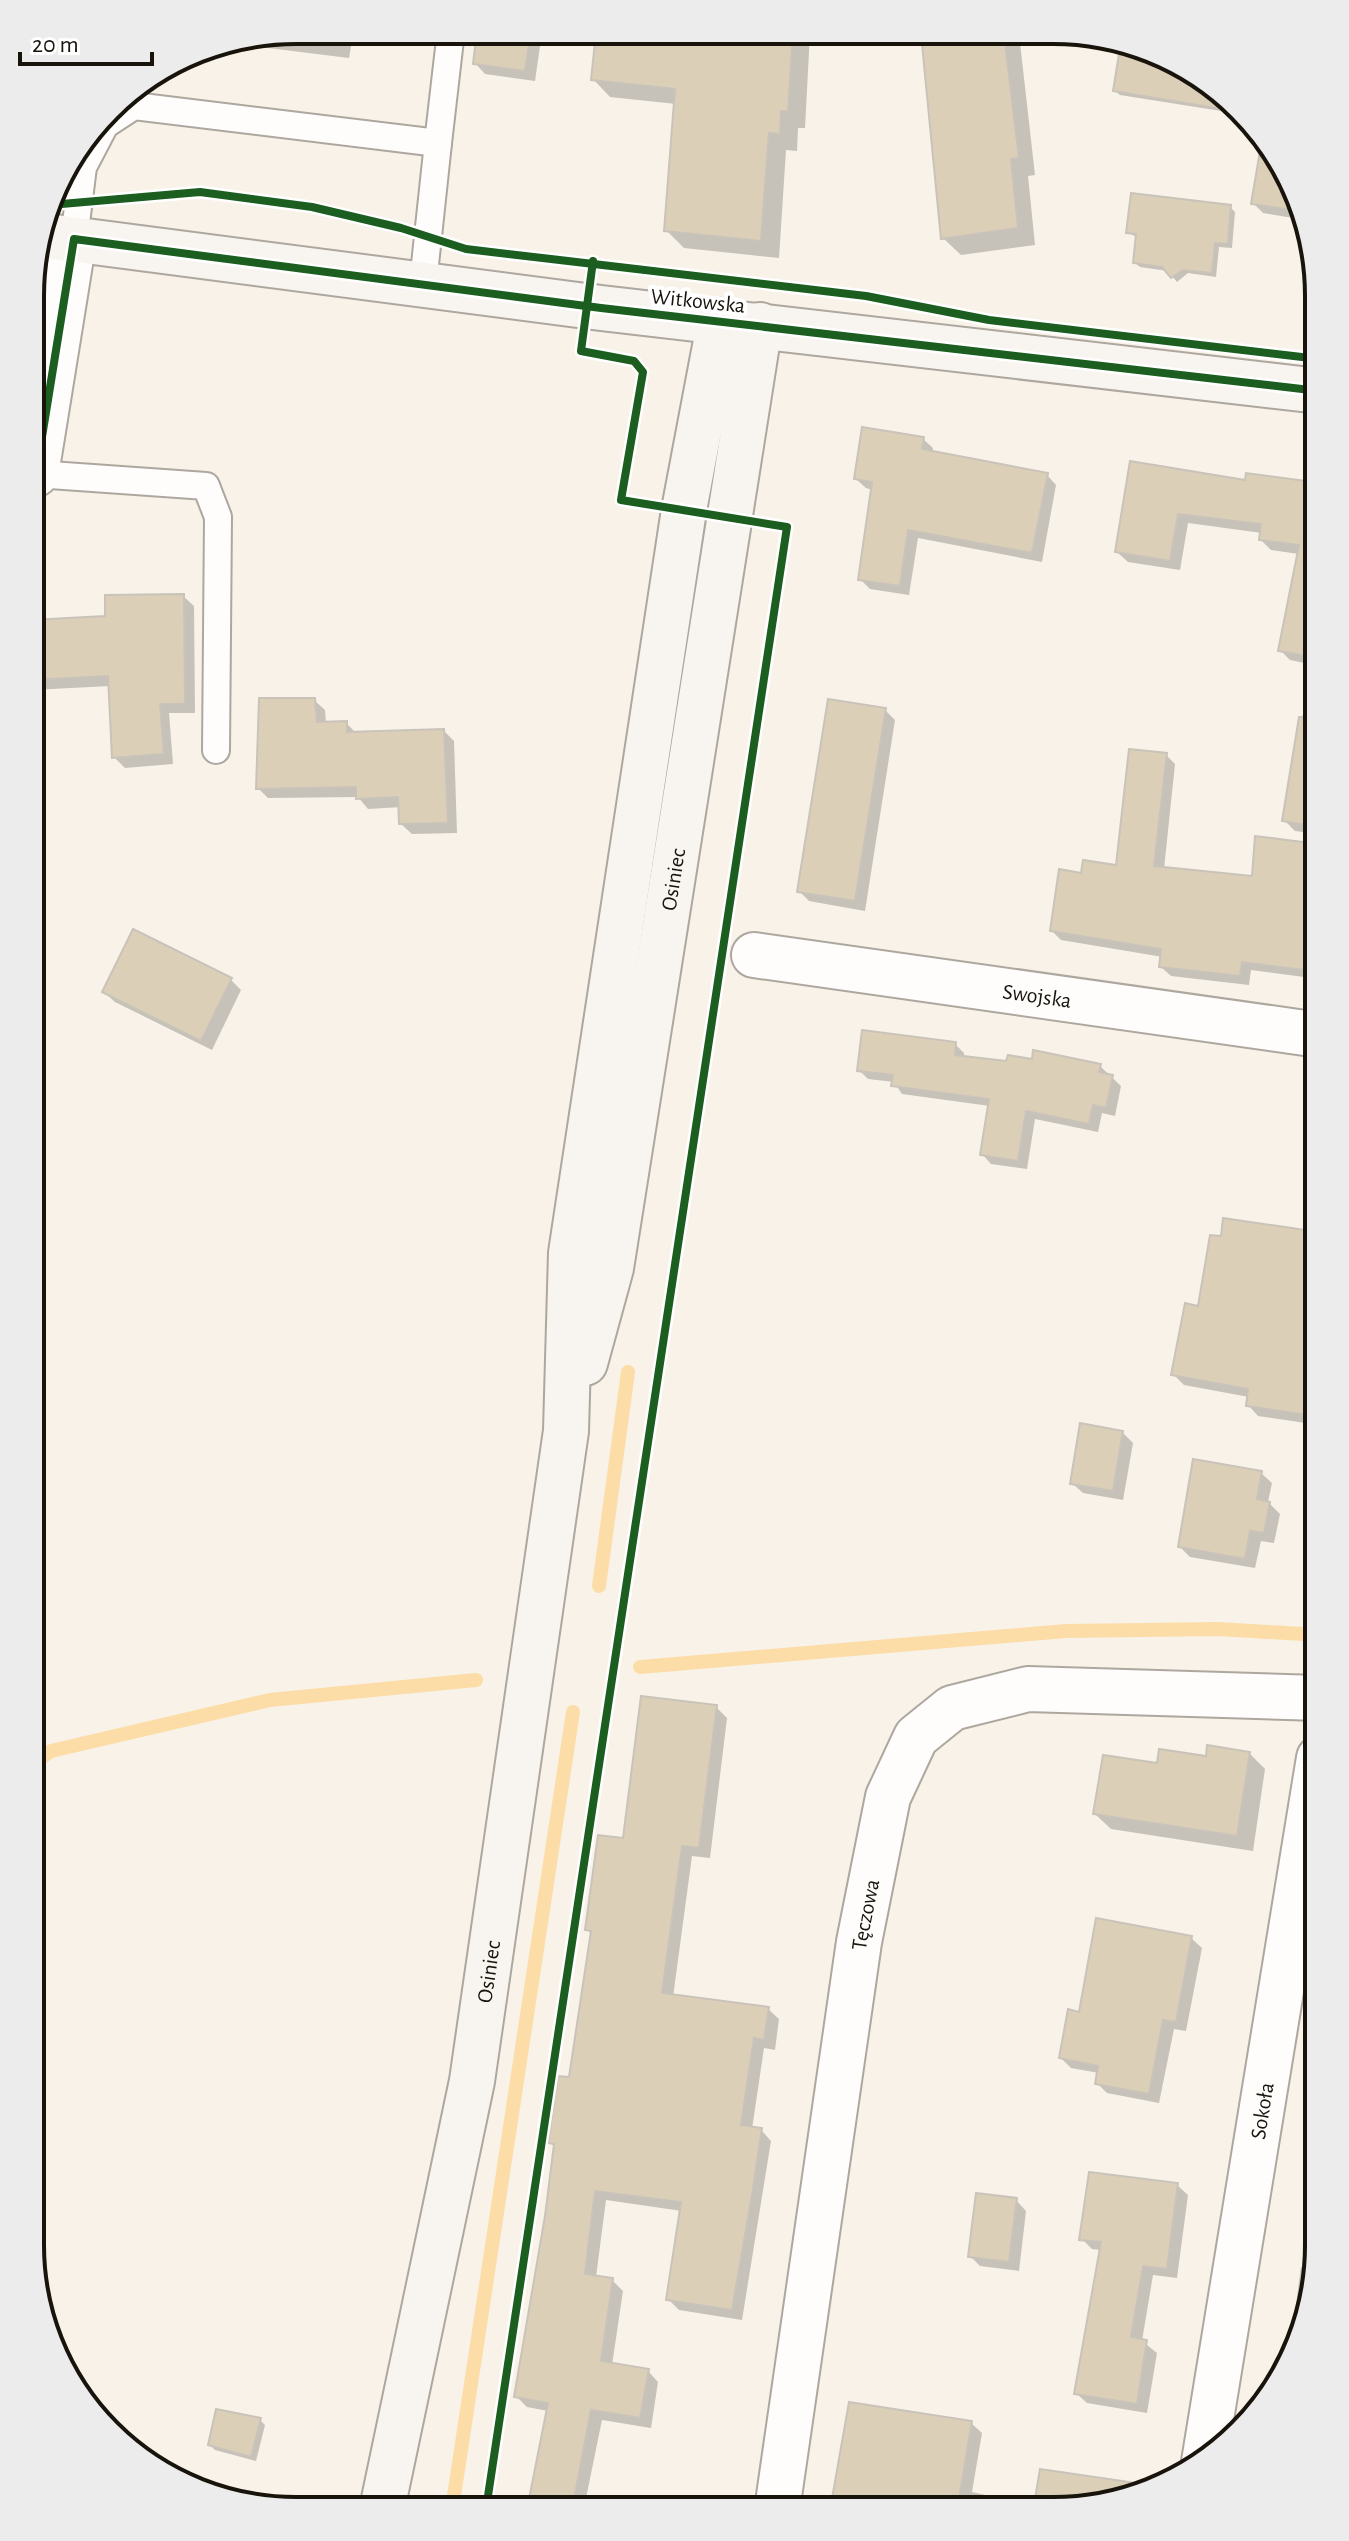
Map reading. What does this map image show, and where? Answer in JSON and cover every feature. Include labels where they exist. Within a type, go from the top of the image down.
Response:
[{"type":"street","name":"Witkowska","points":[[57,237],[601,308],[1305,389]]},
{"type":"street","points":[[44,371],[57,237]]},
{"type":"street","name":"Osiniec","points":[[385,2497],[472,2081],[566,1431],[571,1253],[684,510],[740,322]]},
{"type":"street","name":"Swojska","points":[[754,955],[1305,1033]]},
{"type":"street","name":"Tęczowa","points":[[779,2497],[859,1942],[888,1797],[916,1737],[952,1708],[1028,1689],[1304,1698]]},
{"type":"street","name":"Sokoła","points":[[1207,2444],[1304,1849]]},
{"type":"lane","points":[[423,283],[449,45]]},
{"type":"lane","points":[[124,113],[134,106],[438,143]]},
{"type":"lane","points":[[57,237],[94,146]]},
{"type":"lane","points":[[44,475],[206,486],[218,517],[216,750]]},
{"type":"building","points":[[792,44],[788,111],[781,111],[780,134],[769,133],[761,241],[664,231],[675,89],[591,80],[595,45]]},
{"type":"building","points":[[922,44],[1005,44],[1019,158],[1011,159],[1018,228],[941,239]]},
{"type":"building","points":[[475,45],[529,45],[525,71],[473,64]]},
{"type":"building","points":[[1119,54],[1164,70],[1221,109],[1113,91]]},
{"type":"building","points":[[1260,153],[1290,210],[1251,204]]},
{"type":"building","points":[[1131,193],[1231,205],[1228,244],[1215,243],[1212,273],[1183,270],[1171,278],[1162,267],[1133,263],[1136,234],[1126,233]]},
{"type":"building","points":[[862,427],[924,437],[922,449],[1048,473],[1032,553],[908,530],[900,586],[858,580],[872,482],[854,479]]},
{"type":"building","points":[[1130,461],[1245,480],[1246,473],[1305,481],[1305,656],[1278,651],[1299,545],[1259,540],[1261,524],[1178,514],[1170,561],[1115,552]]},
{"type":"building","points":[[184,594],[185,704],[160,704],[164,754],[112,758],[108,676],[44,679],[44,619],[105,616],[105,595]]},
{"type":"building","points":[[259,698],[315,698],[317,722],[347,721],[347,732],[444,729],[448,823],[399,824],[398,797],[356,799],[356,787],[256,789]]},
{"type":"building","points":[[828,699],[886,708],[855,901],[797,892]]},
{"type":"building","points":[[1299,717],[1305,717],[1305,825],[1282,821]]},
{"type":"building","points":[[1129,749],[1167,753],[1154,866],[1252,876],[1255,836],[1305,842],[1305,970],[1242,962],[1240,976],[1159,967],[1161,949],[1050,931],[1059,869],[1081,873],[1083,860],[1116,865]]},
{"type":"building","points":[[133,929],[232,978],[201,1041],[102,992]]},
{"type":"building","points":[[862,1030],[956,1042],[955,1055],[1006,1061],[1008,1055],[1032,1059],[1033,1050],[1101,1064],[1099,1072],[1113,1075],[1106,1108],[1093,1105],[1089,1124],[1026,1111],[1018,1161],[980,1155],[989,1099],[891,1086],[893,1075],[857,1071]]},
{"type":"building","points":[[1223,1218],[1305,1230],[1304,1414],[1246,1406],[1248,1389],[1171,1375],[1185,1303],[1198,1306],[1210,1235],[1221,1236]]},
{"type":"building","points":[[1080,1423],[1123,1431],[1113,1491],[1070,1484]]},
{"type":"building","points":[[1193,1459],[1262,1471],[1257,1499],[1270,1502],[1264,1533],[1250,1531],[1245,1559],[1178,1547]]},
{"type":"building","points":[[641,1696],[717,1705],[699,1848],[682,1846],[662,1993],[769,2007],[764,2040],[754,2038],[741,2125],[762,2128],[732,2310],[666,2300],[681,2202],[595,2191],[585,2274],[613,2278],[601,2361],[649,2369],[640,2418],[591,2410],[574,2497],[529,2497],[548,2403],[514,2397],[545,2216],[554,2144],[548,2143],[558,2076],[569,2077],[591,1931],[585,1930],[598,1835],[623,1838]]},
{"type":"building","points":[[1207,1745],[1250,1752],[1237,1836],[1093,1814],[1103,1755],[1157,1763],[1159,1749],[1206,1756]]},
{"type":"building","points":[[1096,1918],[1192,1936],[1176,2022],[1163,2020],[1149,2094],[1095,2084],[1098,2066],[1059,2058],[1068,2009],[1079,2012]]},
{"type":"building","points":[[1089,2172],[1178,2183],[1167,2269],[1143,2266],[1131,2337],[1147,2340],[1137,2404],[1074,2394],[1101,2242],[1079,2240]]},
{"type":"building","points":[[976,2193],[1017,2198],[1009,2262],[968,2257]]},
{"type":"building","points":[[849,2402],[972,2421],[959,2497],[832,2497]]},
{"type":"building","points":[[216,2409],[261,2418],[251,2457],[208,2445]]},
{"type":"building","points":[[1040,2469],[1136,2483],[1102,2492],[1035,2497]]},
{"type":"waterway","points":[[599,1586],[628,1372]]},
{"type":"waterway","points":[[640,1667],[1066,1631],[1218,1629],[1303,1634]]},
{"type":"waterway","points":[[44,1756],[51,1751],[270,1700],[476,1680]]},
{"type":"waterway","points":[[454,2497],[573,1712]]},
{"type":"cycle path","points":[[62,204],[200,192],[312,207],[401,228],[466,249],[866,296],[989,320],[1305,357]]},
{"type":"cycle path","points":[[44,425],[74,239],[601,308],[1305,389]]},
{"type":"cycle path","points":[[488,2497],[787,527],[621,500],[643,372],[634,361],[581,351],[593,261]]}]
